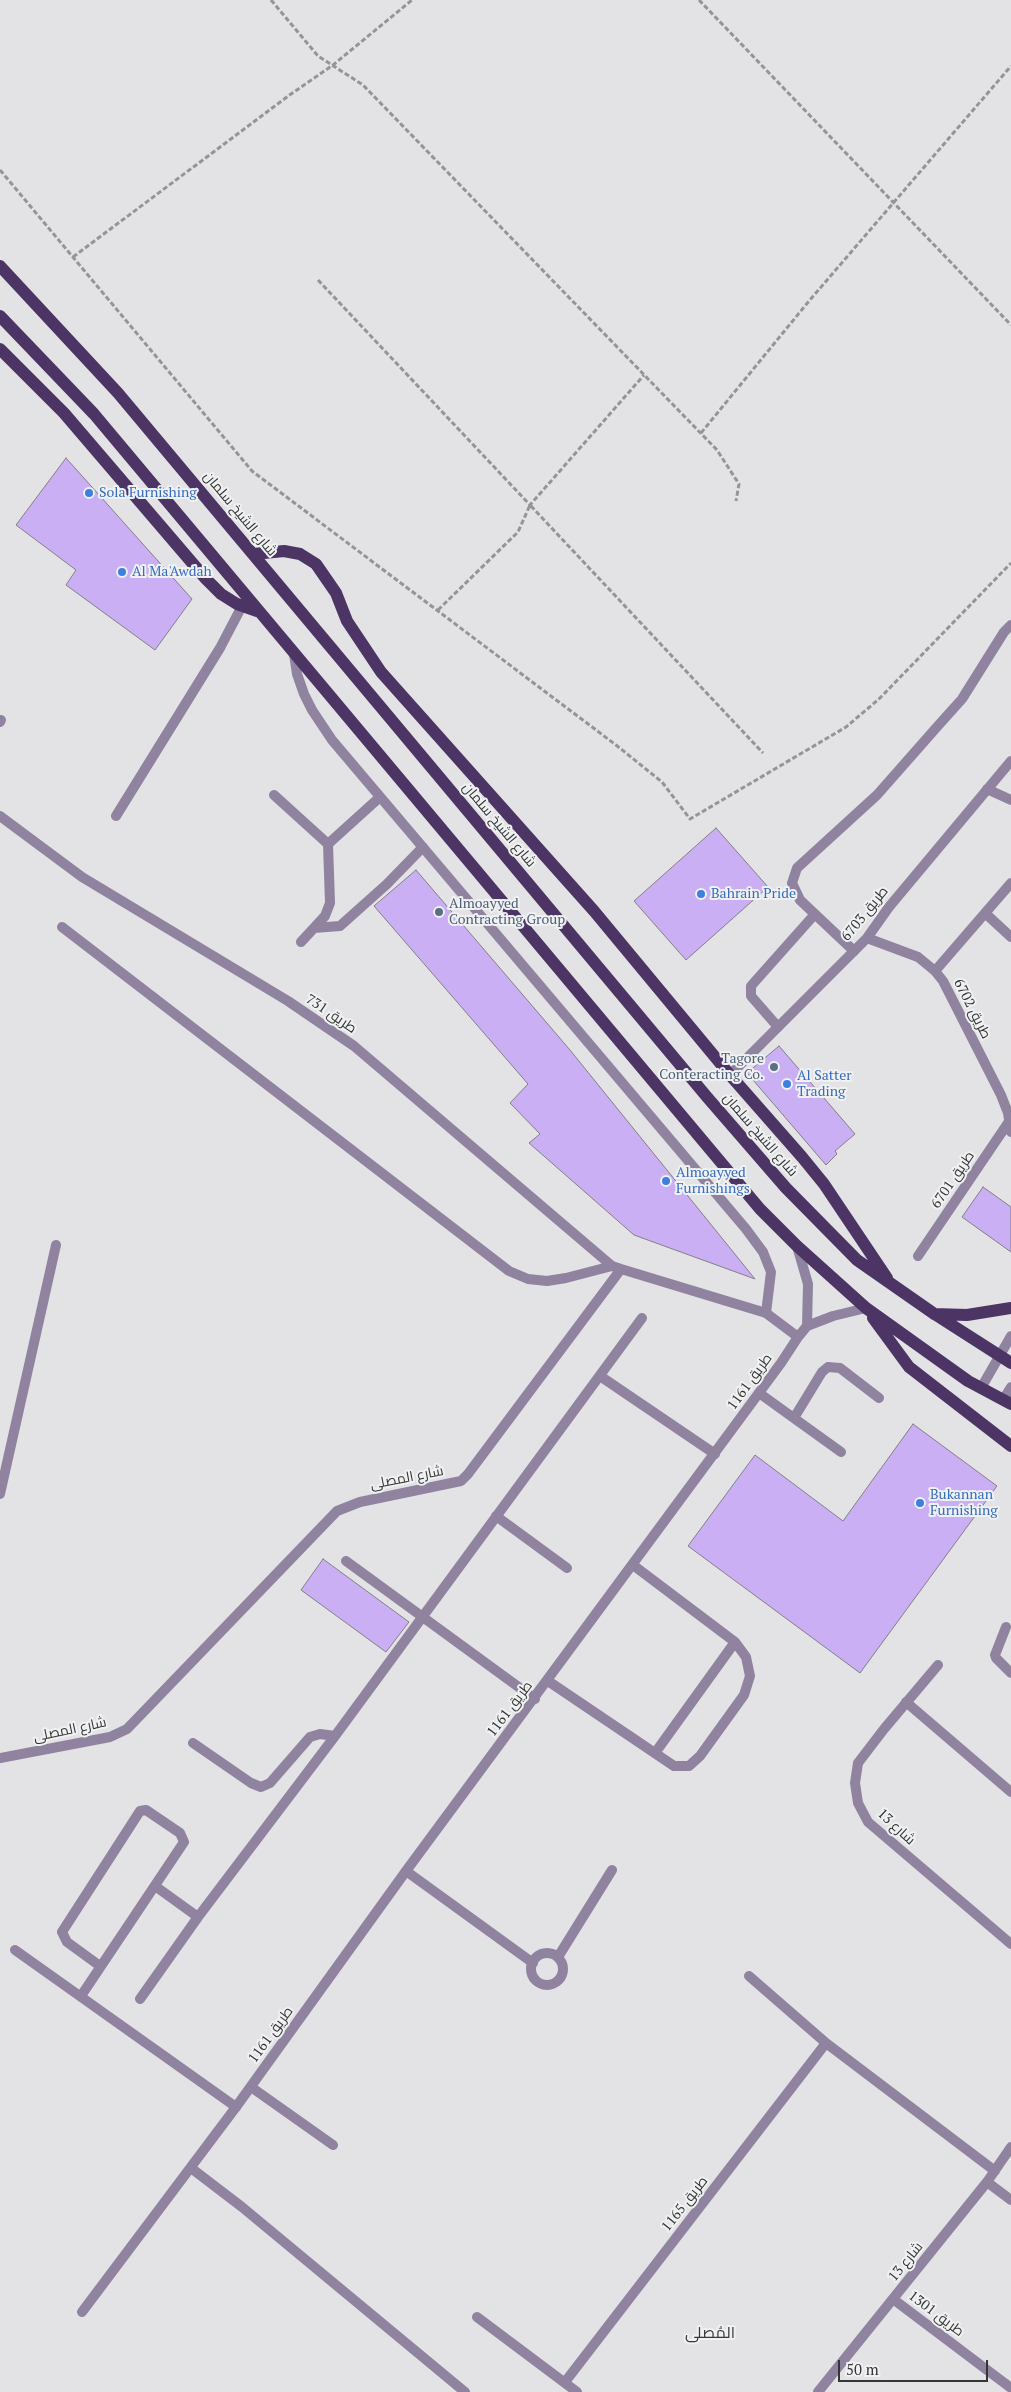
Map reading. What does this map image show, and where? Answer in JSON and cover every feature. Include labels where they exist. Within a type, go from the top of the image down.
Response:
[{"type":"main road","name":"شارع الشيخ سلمان","points":[[0,266],[118,393],[707,1097],[818,1222],[857,1260],[891,1285],[1011,1363]]},
{"type":"main road","points":[[0,316],[94,414],[753,1202],[797,1246],[866,1308],[950,1369],[1007,1402]]},
{"type":"main road","points":[[0,349],[64,413],[206,579],[221,594],[242,606],[258,611]]},
{"type":"main road","points":[[254,554],[284,551],[300,554],[316,564],[336,593],[347,621],[381,672],[594,911],[730,1075],[824,1184],[891,1285]]},
{"type":"main road","points":[[866,1308],[909,1367],[1011,1446]]},
{"type":"main road","points":[[933,1314],[967,1315],[1011,1308]]},
{"type":"street","points":[[116,816],[220,648],[242,606]]},
{"type":"street","points":[[854,951],[800,900],[792,883],[797,868],[877,795],[962,699],[1004,632],[1011,625]]},
{"type":"street","points":[[294,654],[297,674],[312,710],[332,740],[755,1241],[769,1263],[771,1272],[766,1313]]},
{"type":"street","name":"طريق 6703","points":[[730,1075],[866,938],[889,907],[1011,761]]},
{"type":"street","points":[[986,789],[1011,800]]},
{"type":"street","points":[[274,796],[328,844],[330,902],[325,916],[301,942]]},
{"type":"street","points":[[328,844],[380,797]]},
{"type":"street","name":"طريق 731","points":[[0,816],[82,877],[288,1001],[354,1046],[617,1268]]},
{"type":"street","points":[[314,928],[340,926],[387,884],[423,847]]},
{"type":"street","points":[[935,970],[1011,883]]},
{"type":"street","points":[[985,913],[1011,937]]},
{"type":"street","points":[[778,1027],[751,996],[751,986],[815,914]]},
{"type":"street","points":[[62,928],[509,1271],[528,1279],[547,1281],[617,1268],[766,1313],[798,1336]]},
{"type":"street","name":"طريق 6702","points":[[866,938],[918,957],[935,970],[949,993],[1001,1095],[1010,1124]]},
{"type":"street","name":"طريق 6701","points":[[918,1256],[1010,1124]]},
{"type":"street","points":[[0,1494],[56,1245]]},
{"type":"street","points":[[797,1246],[808,1284],[807,1326]]},
{"type":"street","name":"شارع المصلى","points":[[0,1758],[110,1737],[127,1729],[337,1510],[360,1502],[461,1481],[617,1268]]},
{"type":"street","name":"طريق 1161","points":[[82,2312],[236,2108],[406,1871],[760,1393],[798,1336],[807,1326],[833,1316],[866,1308]]},
{"type":"street","points":[[140,1999],[198,1917],[335,1736],[642,1318]]},
{"type":"street","points":[[980,1388],[1011,1336]]},
{"type":"street","points":[[794,1418],[822,1372],[828,1367],[840,1368],[879,1398]]},
{"type":"street","points":[[600,1376],[715,1454]]},
{"type":"street","points":[[1007,1402],[1011,1387]]},
{"type":"street","points":[[760,1393],[841,1452]]},
{"type":"street","points":[[496,1516],[568,1568]]},
{"type":"street","points":[[346,1561],[535,1698]]},
{"type":"street","points":[[548,1681],[674,1766],[689,1766],[695,1762],[744,1695],[748,1686],[750,1667],[746,1657],[735,1642],[633,1565]]},
{"type":"street","points":[[1006,1628],[995,1655],[1011,1673]]},
{"type":"street","points":[[655,1754],[735,1642]]},
{"type":"street","name":"شارع 13","points":[[938,1665],[858,1763],[855,1783],[858,1802],[868,1822],[1011,1944]]},
{"type":"street","points":[[906,1702],[1011,1792]]},
{"type":"street","points":[[193,1743],[252,1783],[261,1787],[270,1783],[310,1737],[320,1734],[335,1736]]},
{"type":"street","points":[[81,1996],[184,1842],[180,1833],[146,1810],[140,1811],[62,1932],[68,1942],[100,1966]]},
{"type":"street","points":[[558,1958],[612,1870]]},
{"type":"street","points":[[406,1871],[533,1963]]},
{"type":"street","points":[[155,1886],[198,1917]]},
{"type":"street","points":[[15,1950],[236,2108]]},
{"type":"street","points":[[549,1953],[558,1958],[563,1966],[562,1976],[556,1983],[546,1986],[537,1981],[532,1973],[533,1963],[540,1956],[549,1953]]},
{"type":"street","points":[[750,1976],[826,2043],[995,2171]]},
{"type":"street","name":"طريق 1165","points":[[564,2382],[826,2043]]},
{"type":"street","points":[[250,2087],[333,2145]]},
{"type":"street","name":"شارع 13","points":[[818,2392],[987,2182],[1011,2147]]},
{"type":"street","points":[[190,2168],[242,2207],[465,2392]]},
{"type":"street","points":[[987,2182],[1011,2200]]},
{"type":"street","name":"طريق 1301","points":[[894,2299],[1009,2389]]},
{"type":"street","points":[[478,2317],[577,2392]]},
{"type":"path","points":[[271,0],[318,56],[363,85],[717,450],[739,484],[736,501]]},
{"type":"path","points":[[73,257],[291,94],[333,65],[412,0]]},
{"type":"path","points":[[699,0],[1011,325]]},
{"type":"path","points":[[701,434],[1011,66]]},
{"type":"path","points":[[0,170],[252,470],[662,782],[690,819],[846,727],[879,700],[1011,563]]},
{"type":"path","points":[[318,280],[763,753]]},
{"type":"path","points":[[438,610],[518,532],[530,505],[644,375]]},
{"type":"building","name":"Al Ma'Awdah","points":[[66,458],[192,599],[155,650],[66,585],[76,570],[16,525]]},
{"type":"building","name":"Bahrain Pride","points":[[716,828],[768,887],[686,960],[634,901]]},
{"type":"building","points":[[416,870],[570,1050],[755,1279],[634,1235],[529,1143],[540,1134],[510,1103],[528,1084],[374,906]]},
{"type":"building","points":[[779,1046],[855,1134],[835,1151],[837,1154],[826,1165],[747,1073]]},
{"type":"building","points":[[983,1187],[1011,1207],[1011,1252],[962,1217]]},
{"type":"building","points":[[913,1424],[997,1486],[860,1673],[688,1546],[755,1455],[843,1521]]},
{"type":"building","points":[[323,1559],[409,1622],[386,1652],[301,1590]]},
{"type":"place","name":"Sola Furnishing","points":[[89,493]]},
{"type":"place","name":"Al Ma'Awdah","points":[[122,572]]},
{"type":"place","name":"Bahrain Pride","points":[[701,894]]},
{"type":"place","name":"Almoayyed Contracting Group","points":[[439,912]]},
{"type":"place","name":"Tagore Conteracting Co.","points":[[774,1067]]},
{"type":"place","name":"Al Satter Trading","points":[[787,1084]]},
{"type":"place","name":"Almoayyed Furnishings","points":[[666,1181]]},
{"type":"place","name":"Bukannan Furnishing","points":[[920,1503]]},
{"type":"district","name":"المُصلى","points":[[710,2333]]}]
